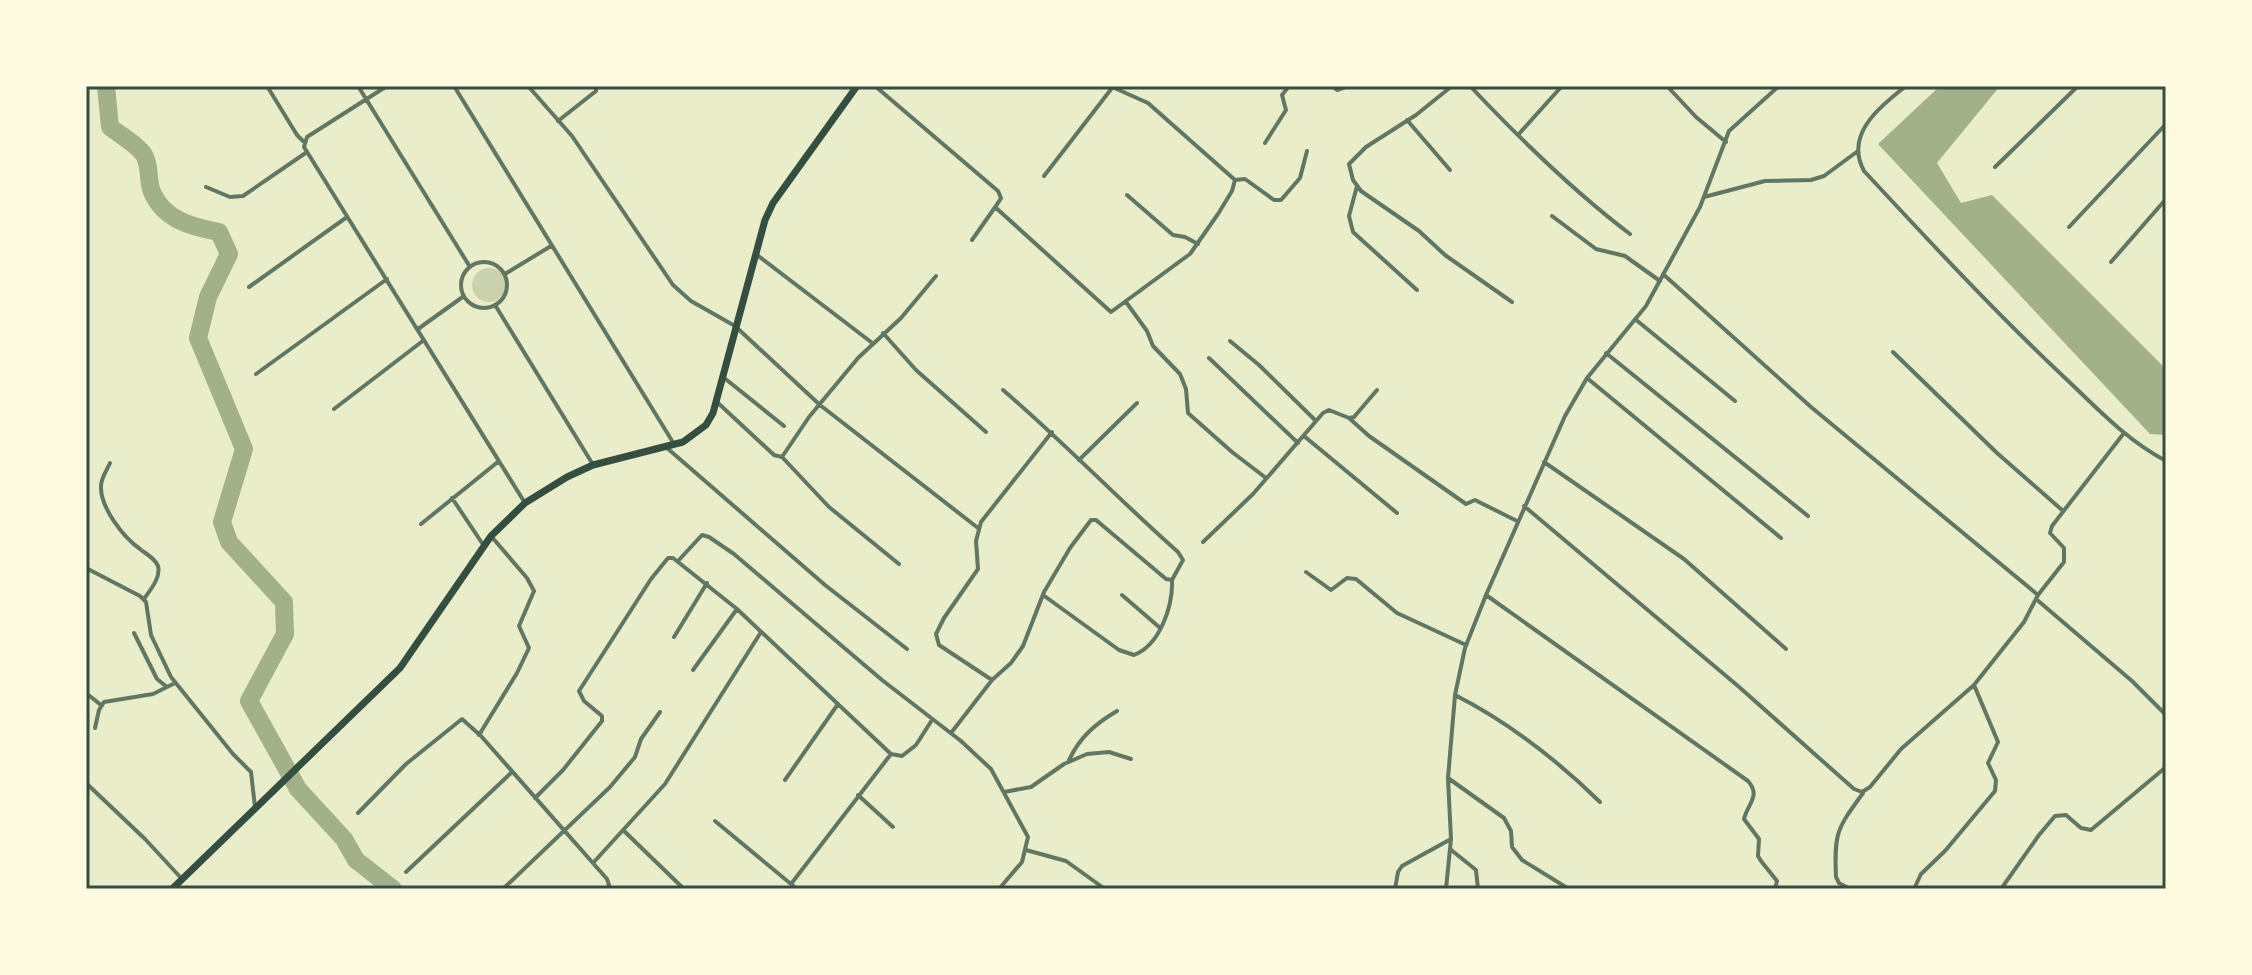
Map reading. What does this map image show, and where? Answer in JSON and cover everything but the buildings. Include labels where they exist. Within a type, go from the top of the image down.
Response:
[{"type":"main road","points":[[172,889],[400,668],[491,536],[525,503],[593,465],[683,442],[706,425],[765,220],[773,203],[857,86]]},
{"type":"street","points":[[267,86],[525,503]]},
{"type":"street","points":[[358,86],[470,267]]},
{"type":"street","points":[[304,142],[387,86]]},
{"type":"street","points":[[454,86],[670,446],[825,585],[907,649]]},
{"type":"street","points":[[528,86],[577,144],[673,285],[691,301],[735,326],[820,405],[978,528]]},
{"type":"street","points":[[558,121],[596,91],[596,86]]},
{"type":"street","points":[[875,86],[998,191],[1001,198],[972,240]]},
{"type":"street","points":[[1265,143],[1286,110],[1282,95],[1289,86]]},
{"type":"street","points":[[1332,86],[1337,90],[1348,86]]},
{"type":"street","points":[[1452,86],[1352,159],[1350,171],[1357,186],[1419,231],[1445,255],[1512,302]]},
{"type":"street","points":[[1470,86],[1585,200],[1630,234]]},
{"type":"street","points":[[1518,136],[1562,86]]},
{"type":"street","points":[[1667,86],[1696,117],[1726,142]]},
{"type":"street","points":[[1446,889],[1451,839],[1448,778],[1455,695],[1466,645],[1486,595],[1544,462],[1587,378],[1646,306],[1704,197],[1736,123],[1779,86]]},
{"type":"street","points":[[1906,86],[1870,116],[1864,126],[1858,151],[1858,160],[1864,171],[1950,265],[2124,433],[2140,447],[2166,461]]},
{"type":"street","points":[[1995,167],[2078,86]]},
{"type":"street","points":[[1044,176],[1111,87],[1148,103],[1235,180],[1245,179],[1274,200],[1281,200],[1300,178],[1307,151]]},
{"type":"street","points":[[1407,120],[1450,170]]},
{"type":"street","points":[[2069,227],[2166,124]]},
{"type":"street","points":[[1704,197],[1765,181],[1811,180],[1824,176],[1858,151]]},
{"type":"street","points":[[206,187],[230,197],[243,196],[307,152]]},
{"type":"street","points":[[995,207],[1111,312],[1186,258],[1232,191],[1235,180]]},
{"type":"street","points":[[1357,186],[1349,216],[1353,232],[1417,290]]},
{"type":"street","points":[[1127,195],[1173,235],[1198,244]]},
{"type":"street","points":[[2111,262],[2166,199]]},
{"type":"street","points":[[1552,216],[1596,249],[1625,256],[1660,281]]},
{"type":"street","points":[[249,287],[347,217]]},
{"type":"street","points":[[505,274],[551,246]]},
{"type":"street","points":[[756,254],[872,343]]},
{"type":"street","points":[[489,262],[505,274],[505,295],[495,305],[488,308],[474,306],[464,296],[462,277],[470,267],[489,262]]},
{"type":"street","points":[[1663,274],[1811,407],[2037,597],[2166,715]]},
{"type":"street","points":[[782,457],[872,343],[901,318],[936,276]]},
{"type":"street","points":[[256,374],[387,279]]},
{"type":"street","points":[[418,329],[464,296]]},
{"type":"street","points":[[1126,302],[1147,331],[1153,346],[1180,374],[1186,389],[1188,413],[1266,478]]},
{"type":"street","points":[[495,305],[593,465]]},
{"type":"street","points":[[1635,319],[1735,401]]},
{"type":"street","points":[[883,333],[916,370],[986,432]]},
{"type":"street","points":[[334,409],[425,340]]},
{"type":"street","points":[[1230,341],[1259,365],[1316,422]]},
{"type":"street","points":[[1893,352],[1997,453],[2062,510]]},
{"type":"street","points":[[1606,353],[1808,516]]},
{"type":"street","points":[[1209,358],[1298,443]]},
{"type":"street","points":[[721,375],[784,426]]},
{"type":"street","points":[[1587,378],[1781,538]]},
{"type":"street","points":[[1003,390],[1052,432],[1181,555],[1183,563],[1172,580],[1170,608],[1160,627],[1147,648],[1129,655],[1043,595]]},
{"type":"street","points":[[1349,418],[1354,417],[1377,390]]},
{"type":"street","points":[[715,401],[774,455],[782,457],[829,507],[899,564]]},
{"type":"street","points":[[1079,460],[1137,403]]},
{"type":"street","points":[[1203,542],[1329,410],[1349,418],[1369,436],[1466,504],[1475,500],[1517,521]]},
{"type":"street","points":[[992,680],[945,651],[936,640],[944,618],[978,569],[978,528],[1052,432]]},
{"type":"street","points":[[1850,889],[1839,883],[1836,877],[1836,835],[1839,826],[1894,755],[1974,685],[2024,622],[2037,597],[2064,562],[2064,548],[2050,533],[2062,510],[2124,433]]},
{"type":"street","points":[[1304,436],[1397,513]]},
{"type":"street","points":[[421,524],[499,461]]},
{"type":"street","points":[[1544,462],[1684,559],[1786,649]]},
{"type":"street","points":[[110,463],[101,482],[105,504],[125,535],[158,566],[157,580],[144,599],[151,635],[175,683],[233,754],[250,769],[255,807]]},
{"type":"street","points":[[452,498],[484,546]]},
{"type":"street","points":[[1524,506],[1738,686],[1854,789],[1865,792]]},
{"type":"street","points":[[951,733],[1023,646],[1043,595],[1070,548],[1093,519],[1157,573],[1172,580]]},
{"type":"street","points":[[678,561],[702,535],[709,537],[734,554],[991,769],[1028,835],[1026,850],[1018,868],[999,889]]},
{"type":"street","points":[[479,735],[529,648],[519,626],[534,591],[527,578],[491,536]]},
{"type":"street","points":[[535,798],[563,770],[602,721],[599,711],[581,697],[579,691],[651,579],[668,558],[678,561],[737,609],[891,754],[902,756],[910,751],[932,720]]},
{"type":"street","points":[[86,568],[99,572],[144,599]]},
{"type":"street","points":[[1306,572],[1331,590],[1347,578],[1356,579],[1397,613],[1466,645]]},
{"type":"street","points":[[674,637],[707,583]]},
{"type":"street","points":[[1122,595],[1160,627]]},
{"type":"street","points":[[1486,595],[1748,781],[1755,796],[1744,819],[1759,839],[1758,856],[1777,881],[1775,889]]},
{"type":"street","points":[[693,670],[737,609]]},
{"type":"street","points":[[593,863],[665,784],[761,632]]},
{"type":"street","points":[[134,633],[157,679],[167,687]]},
{"type":"street","points":[[101,705],[112,700],[153,694],[175,683]]},
{"type":"street","points":[[1914,889],[1921,874],[1945,851],[1995,791],[1996,780],[1988,763],[1998,742],[1974,685]]},
{"type":"street","points":[[86,693],[101,705]]},
{"type":"street","points":[[1455,695],[1500,719],[1533,743],[1600,802]]},
{"type":"street","points":[[785,780],[838,704]]},
{"type":"street","points":[[95,728],[101,705]]},
{"type":"street","points":[[1068,762],[1080,739],[1117,711]]},
{"type":"street","points":[[503,889],[610,787],[635,757],[641,739],[660,712]]},
{"type":"street","points":[[358,813],[406,764],[459,721],[465,720],[609,882],[607,889]]},
{"type":"street","points":[[1004,792],[1031,787],[1068,762],[1087,754],[1109,752],[1131,759]]},
{"type":"street","points":[[791,884],[891,754]]},
{"type":"street","points":[[2001,889],[2055,816],[2066,815],[2081,828],[2091,830],[2166,767]]},
{"type":"street","points":[[406,872],[511,773]]},
{"type":"street","points":[[1448,778],[1504,818],[1511,831],[1512,847],[1522,860],[1569,889]]},
{"type":"street","points":[[86,783],[182,879]]},
{"type":"street","points":[[858,795],[893,827]]},
{"type":"street","points":[[715,821],[797,889]]},
{"type":"street","points":[[623,830],[684,889]]},
{"type":"street","points":[[1395,889],[1402,866],[1451,839]]},
{"type":"street","points":[[1450,849],[1476,870],[1478,889]]},
{"type":"street","points":[[1026,850],[1066,861],[1105,889]]},
{"type":"shaded area","points":[[1940,86],[2000,86],[1937,163],[1961,203],[1992,195],[2166,369],[2166,435],[2150,434],[1878,144]]},
{"type":"shaded area","points":[[489,268],[501,273],[506,285],[501,297],[489,302],[477,297],[472,285],[477,273]]},
{"type":"waterway","points":[[106,86],[110,127],[144,155],[157,202],[180,221],[219,232],[229,254],[208,297],[198,338],[244,449],[222,522],[229,542],[284,602],[285,634],[249,701],[298,789],[344,839],[356,860],[393,889]]}]
